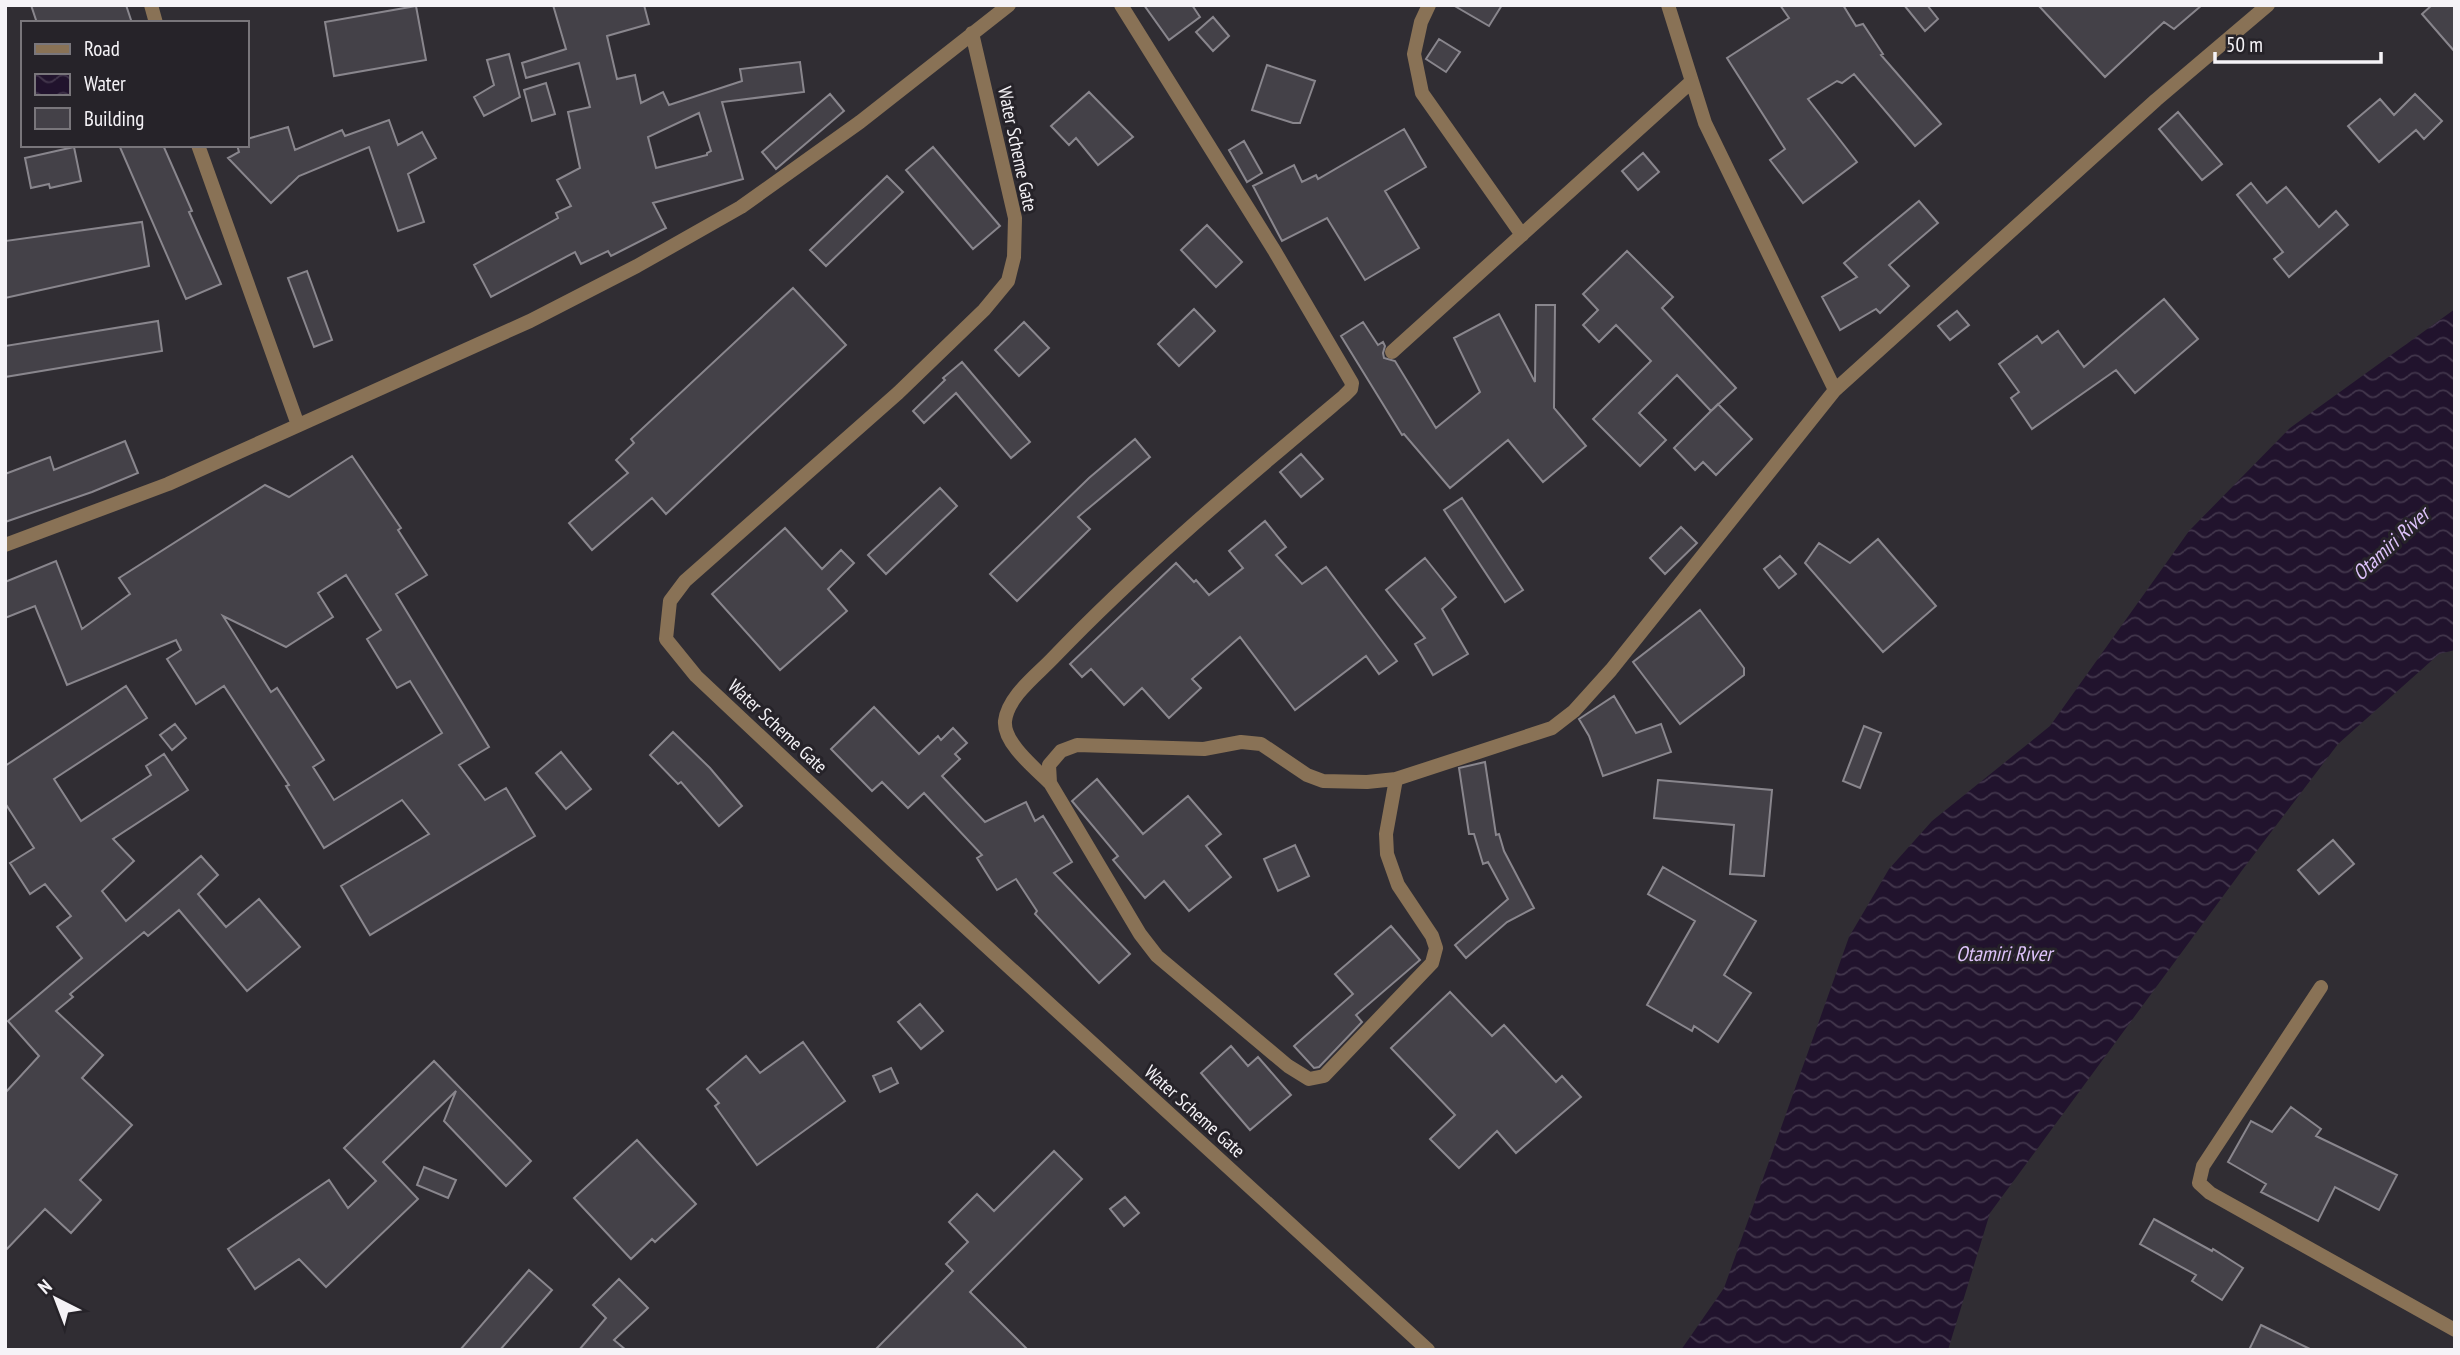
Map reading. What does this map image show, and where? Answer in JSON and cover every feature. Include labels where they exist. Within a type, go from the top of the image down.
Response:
[{"type":"street","points":[[5,545],[168,484],[530,321],[637,266],[741,207],[860,122],[1009,5]]},
{"type":"street","points":[[1121,5],[1352,383],[1351,389],[1344,396],[1242,481],[1081,629],[1018,694],[1004,723],[1022,756],[1050,783],[1140,934],[1157,956],[1288,1066],[1309,1079],[1324,1076],[1432,963],[1436,948],[1432,936],[1398,885],[1387,854],[1386,834],[1396,779]]},
{"type":"street","points":[[1429,5],[1421,22],[1414,54],[1422,93],[1522,235]]},
{"type":"street","points":[[1668,5],[1705,123],[1835,390]]},
{"type":"street","points":[[1050,783],[1049,765],[1061,751],[1077,745],[1203,749],[1241,742],[1261,744],[1307,775],[1323,781],[1367,782],[1396,779],[1552,727],[1574,711],[1611,670],[1835,390],[2156,100],[2268,5]]},
{"type":"street","name":"Water Scheme Gate","points":[[972,33],[1015,218],[1014,257],[1008,281],[984,310],[898,393],[685,581],[670,601],[666,639],[696,676],[892,860],[1428,1350]]},
{"type":"street","points":[[1392,352],[1691,82]]},
{"type":"street","points":[[199,147],[298,425]]},
{"type":"street","points":[[2321,987],[2203,1166],[2199,1182],[2210,1193],[2455,1329]]},
{"type":"water","name":"Otamiri River","points":[[2455,309],[2455,650],[2439,654],[2338,744],[1990,1213],[1948,1350],[1681,1350],[1724,1288],[1849,937],[1889,869],[1932,821],[2050,726],[2189,531],[2290,428]]},
{"type":"building","points":[[31,5],[126,5],[131,21],[36,21]]},
{"type":"building","points":[[553,5],[644,5],[649,24],[607,36],[617,79],[635,75],[641,103],[663,92],[669,105],[742,81],[740,69],[800,62],[804,92],[722,102],[743,179],[653,203],[666,228],[611,256],[608,251],[581,264],[575,252],[491,297],[474,265],[558,218],[556,213],[571,206],[557,180],[580,168],[568,112],[590,107],[579,63],[526,78],[522,63],[566,49]],"holes":[[[699,113],[711,151],[707,155],[656,168],[648,137]]]},
{"type":"building","points":[[1144,5],[1192,5],[1200,17],[1169,40]]},
{"type":"building","points":[[1453,5],[1502,5],[1489,26]]},
{"type":"building","points":[[1780,5],[1843,5],[1856,26],[1863,24],[1883,54],[1881,55],[1941,124],[1915,146],[1854,74],[1842,83],[1837,81],[1808,99],[1857,162],[1803,203],[1770,160],[1785,149],[1727,58],[1789,18]]},
{"type":"building","points":[[1904,5],[1927,5],[1938,19],[1925,31]]},
{"type":"building","points":[[2038,5],[2202,5],[2174,29],[2164,22],[2105,77]]},
{"type":"building","points":[[2432,5],[2455,5],[2455,52],[2422,14]]},
{"type":"building","points":[[416,6],[426,60],[334,76],[325,22]]},
{"type":"building","points":[[1213,17],[1229,36],[1213,51],[1196,32]]},
{"type":"building","points":[[1439,39],[1460,52],[1446,72],[1426,59]]},
{"type":"building","points":[[509,54],[520,97],[484,116],[474,97],[494,85],[487,60]]},
{"type":"building","points":[[1267,65],[1315,81],[1300,123],[1252,110]]},
{"type":"building","points":[[546,83],[555,114],[532,121],[524,90]]},
{"type":"building","points":[[1089,92],[1133,137],[1098,165],[1076,138],[1069,145],[1051,126]]},
{"type":"building","points":[[830,94],[844,111],[776,169],[762,152]]},
{"type":"building","points":[[2415,94],[2442,121],[2424,139],[2416,130],[2379,162],[2348,126],[2380,99],[2394,115]]},
{"type":"building","points":[[2178,112],[2222,164],[2202,180],[2159,129]]},
{"type":"building","points":[[389,120],[398,145],[422,132],[436,158],[408,174],[424,222],[398,231],[369,147],[299,176],[271,203],[228,158],[239,152],[238,147],[248,147],[248,139],[288,127],[295,150],[342,130],[345,136]]},
{"type":"building","points":[[1404,129],[1426,167],[1385,191],[1419,248],[1365,280],[1327,218],[1282,241],[1253,186],[1294,165],[1302,182],[1316,175],[1318,179]]},
{"type":"building","points":[[1244,141],[1262,173],[1247,182],[1229,150]]},
{"type":"building","points":[[74,147],[81,181],[50,188],[49,184],[31,188],[25,158]]},
{"type":"building","points":[[120,147],[164,147],[192,211],[189,212],[221,284],[186,299]]},
{"type":"building","points":[[933,147],[1000,226],[973,249],[906,170]]},
{"type":"building","points":[[1643,153],[1659,172],[1638,190],[1622,171]]},
{"type":"building","points":[[887,176],[903,192],[826,266],[810,250]]},
{"type":"building","points":[[2251,183],[2267,203],[2286,187],[2319,227],[2336,211],[2348,225],[2289,277],[2274,259],[2283,252],[2237,195]]},
{"type":"building","points":[[1919,201],[1938,223],[1889,265],[1909,286],[1880,313],[1876,309],[1840,330],[1822,297],[1857,277],[1844,263]]},
{"type":"building","points":[[142,222],[149,266],[5,298],[5,241]]},
{"type":"building","points":[[1207,225],[1242,262],[1216,287],[1181,250]]},
{"type":"building","points":[[1627,251],[1673,297],[1662,308],[1736,388],[1711,411],[1677,375],[1639,413],[1666,440],[1640,466],[1593,419],[1651,361],[1616,325],[1599,342],[1583,325],[1598,310],[1583,294]]},
{"type":"building","points":[[307,271],[332,340],[314,347],[288,278]]},
{"type":"building","points":[[793,288],[846,345],[666,514],[652,498],[592,550],[569,523],[628,473],[616,460],[634,443],[631,439]]},
{"type":"building","points":[[2164,299],[2198,339],[2135,393],[2116,370],[2032,429],[2011,398],[2019,392],[1999,364],[2037,336],[2042,343],[2058,331],[2084,367]]},
{"type":"building","points":[[1536,305],[1555,305],[1554,408],[1586,446],[1543,482],[1508,440],[1450,488],[1404,434],[1402,435],[1341,336],[1363,322],[1378,345],[1383,342],[1384,358],[1395,361],[1436,428],[1480,392],[1454,338],[1499,314],[1535,382]]},
{"type":"building","points":[[1194,309],[1215,331],[1179,366],[1158,344]]},
{"type":"building","points":[[1957,311],[1969,325],[1950,340],[1938,326]]},
{"type":"building","points":[[158,321],[162,351],[5,377],[5,346]]},
{"type":"building","points":[[1024,322],[1049,348],[1019,376],[995,350]]},
{"type":"building","points":[[962,362],[1030,442],[1011,458],[956,393],[924,423],[913,411],[945,380],[943,378]]},
{"type":"building","points":[[1718,404],[1752,439],[1716,475],[1703,462],[1695,470],[1674,448]]},
{"type":"building","points":[[1135,439],[1150,457],[1078,517],[1090,529],[1017,601],[990,574],[1089,478]]},
{"type":"building","points":[[125,441],[138,473],[5,522],[5,474],[50,457],[54,470]]},
{"type":"building","points":[[1301,454],[1323,479],[1301,497],[1280,472]]},
{"type":"building","points":[[352,456],[401,528],[398,530],[427,575],[396,594],[489,747],[459,765],[485,800],[506,788],[535,836],[370,935],[341,886],[429,834],[402,800],[324,848],[286,786],[289,785],[224,686],[196,704],[167,659],[181,650],[176,640],[67,685],[35,606],[5,618],[5,582],[56,561],[82,629],[130,594],[119,578],[265,485],[289,497]],"holes":[[[346,575],[381,630],[367,639],[397,688],[410,681],[442,733],[334,800],[313,767],[324,760],[277,688],[271,692],[223,616],[286,647],[333,617],[318,593]]]},
{"type":"building","points":[[940,488],[957,506],[886,574],[868,555]]},
{"type":"building","points":[[1462,498],[1523,590],[1505,602],[1444,510]]},
{"type":"building","points":[[1265,521],[1286,547],[1276,555],[1302,584],[1326,567],[1397,661],[1379,674],[1366,656],[1295,710],[1240,637],[1192,679],[1201,688],[1169,718],[1142,688],[1124,705],[1091,669],[1082,677],[1070,664],[1176,563],[1209,595],[1243,568],[1229,551]]},
{"type":"building","points":[[1681,527],[1697,543],[1665,574],[1650,558]]},
{"type":"building","points":[[785,528],[822,569],[841,550],[854,563],[828,589],[847,611],[780,670],[712,594]]},
{"type":"building","points":[[1878,539],[1936,606],[1883,652],[1805,563],[1819,543],[1850,563]]},
{"type":"building","points":[[1780,556],[1796,574],[1779,588],[1764,569]]},
{"type":"building","points":[[1425,558],[1456,597],[1442,609],[1468,654],[1433,675],[1415,644],[1425,638],[1386,590]]},
{"type":"building","points":[[1700,610],[1744,668],[1744,675],[1680,724],[1633,662]]},
{"type":"building","points":[[126,686],[147,718],[54,779],[81,821],[151,775],[146,766],[164,754],[188,790],[113,839],[134,861],[102,891],[126,921],[201,856],[218,875],[198,894],[226,927],[259,899],[300,947],[247,991],[179,910],[148,936],[144,932],[70,994],[73,997],[56,1011],[103,1055],[82,1078],[132,1125],[80,1180],[101,1200],[71,1233],[45,1209],[5,1251],[5,1093],[39,1056],[8,1021],[82,958],[57,927],[71,916],[45,884],[30,894],[10,863],[34,848],[5,803],[5,766]]},
{"type":"building","points":[[1614,696],[1636,733],[1661,724],[1671,752],[1603,776],[1589,736],[1579,719]]},
{"type":"building","points":[[874,707],[919,754],[938,736],[941,740],[953,728],[967,743],[955,754],[960,759],[942,776],[985,822],[1026,802],[1035,821],[1043,816],[1072,862],[1054,873],[1130,954],[1099,983],[1035,914],[1037,911],[1016,879],[997,890],[977,858],[982,855],[924,793],[908,808],[882,782],[872,791],[831,749]]},
{"type":"building","points":[[175,724],[186,738],[172,750],[160,735]]},
{"type":"building","points":[[1864,726],[1881,733],[1860,788],[1843,781]]},
{"type":"building","points":[[673,732],[710,768],[742,806],[719,826],[681,782],[678,784],[650,755]]},
{"type":"building","points":[[561,752],[591,789],[566,809],[536,773]]},
{"type":"building","points":[[1485,762],[1496,835],[1499,834],[1504,851],[1534,908],[1507,922],[1466,958],[1455,945],[1508,899],[1488,862],[1483,864],[1474,834],[1469,834],[1459,768]]},
{"type":"building","points":[[1097,779],[1143,834],[1188,796],[1221,834],[1206,846],[1231,877],[1189,911],[1164,881],[1145,898],[1113,860],[1118,856],[1072,801]]},
{"type":"building","points":[[1658,780],[1772,790],[1764,876],[1730,874],[1734,825],[1654,818]]},
{"type":"building","points":[[2333,840],[2354,864],[2319,894],[2298,870]]},
{"type":"building","points":[[1295,845],[1309,876],[1278,891],[1264,859]]},
{"type":"building","points":[[1663,867],[1756,921],[1724,975],[1751,993],[1718,1042],[1694,1026],[1692,1031],[1647,1005],[1695,921],[1648,894]]},
{"type":"building","points":[[1391,926],[1420,960],[1356,1015],[1362,1022],[1319,1067],[1314,1068],[1294,1046],[1353,994],[1335,974]]},
{"type":"building","points":[[1450,992],[1492,1036],[1504,1025],[1556,1082],[1562,1076],[1581,1097],[1516,1153],[1497,1131],[1459,1168],[1430,1139],[1455,1115],[1391,1048]]},
{"type":"building","points":[[920,1004],[943,1031],[921,1049],[898,1022]]},
{"type":"building","points":[[803,1042],[845,1101],[757,1165],[715,1106],[719,1103],[707,1089],[746,1056],[760,1073]]},
{"type":"building","points":[[1231,1046],[1248,1066],[1258,1057],[1291,1095],[1250,1130],[1201,1073]]},
{"type":"building","points":[[434,1061],[531,1161],[506,1186],[444,1121],[456,1091],[383,1162],[418,1199],[326,1287],[299,1259],[255,1289],[228,1249],[329,1180],[348,1208],[376,1181],[344,1148]]},
{"type":"building","points":[[891,1068],[898,1083],[880,1092],[873,1076]]},
{"type":"building","points":[[2291,1107],[2321,1129],[2316,1136],[2397,1175],[2379,1210],[2335,1187],[2318,1221],[2261,1192],[2266,1184],[2228,1162],[2251,1121],[2272,1132]]},
{"type":"building","points":[[637,1140],[696,1204],[655,1242],[652,1239],[631,1259],[574,1198]]},
{"type":"building","points":[[1054,1151],[1082,1179],[970,1292],[1028,1350],[875,1350],[953,1271],[946,1264],[968,1242],[949,1222],[977,1194],[994,1211]]},
{"type":"building","points":[[424,1167],[456,1180],[448,1198],[417,1185]]},
{"type":"building","points":[[1125,1197],[1139,1213],[1124,1226],[1110,1209]]},
{"type":"building","points":[[2154,1219],[2212,1251],[2213,1249],[2243,1268],[2222,1300],[2192,1281],[2196,1275],[2140,1244]]},
{"type":"building","points":[[529,1270],[552,1290],[500,1350],[460,1350]]},
{"type":"building","points":[[619,1279],[648,1308],[614,1340],[626,1350],[579,1350],[606,1318],[593,1305]]},
{"type":"building","points":[[2261,1325],[2312,1350],[2249,1350]]}]
